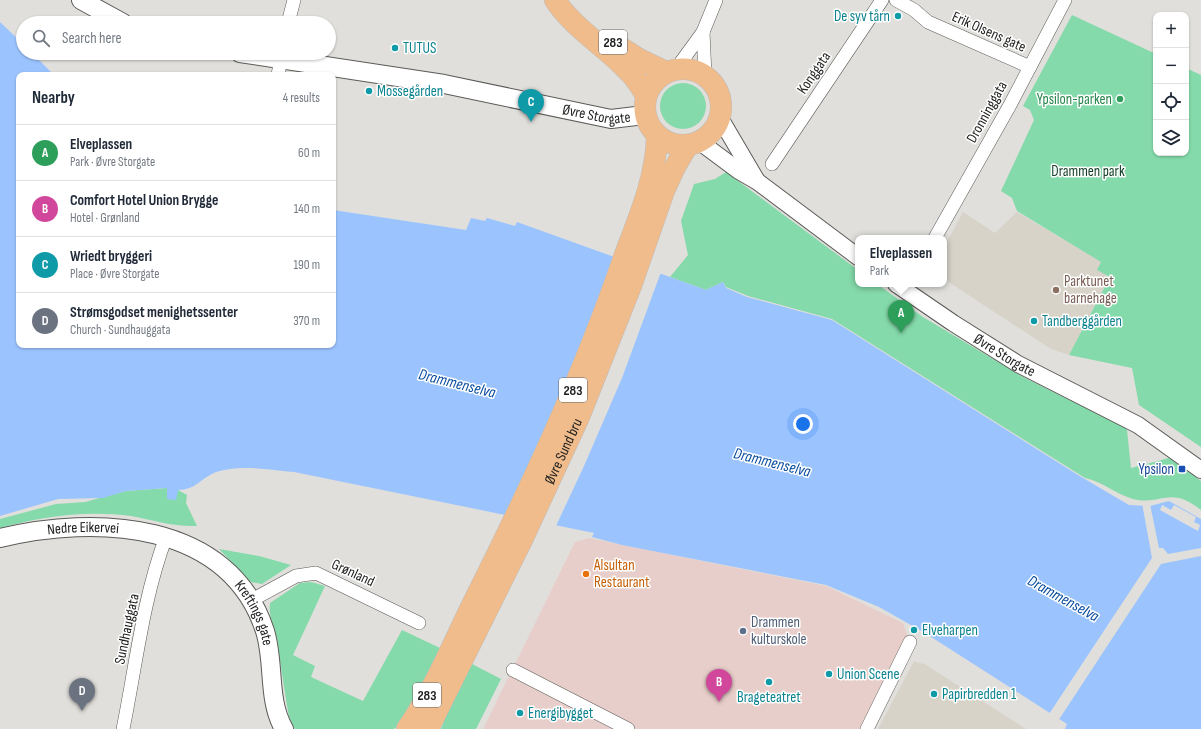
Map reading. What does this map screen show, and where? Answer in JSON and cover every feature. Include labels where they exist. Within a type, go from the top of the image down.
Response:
[{"type":"main road","points":[[81,0],[110,16]]},
{"type":"main road","name":"283","points":[[555,0],[580,28],[629,71],[646,104],[651,128],[657,136],[653,174],[637,246]]},
{"type":"main road","name":"283","points":[[570,0],[594,26],[611,40],[639,59],[671,71],[696,70],[711,80],[719,93],[721,101],[720,118],[710,135],[694,143],[670,178],[637,246]]},
{"type":"main road","name":"Øvre Storgate","points":[[269,60],[280,63],[444,84],[610,118],[636,116],[646,104]]},
{"type":"main road","points":[[646,104],[654,83],[671,71]]},
{"type":"main road","points":[[657,136],[676,144],[694,143]]},
{"type":"main road","name":"Øvre Sund bru","points":[[452,662],[515,537],[600,324],[637,246]]},
{"type":"main road","name":"Nedre Eikervei","points":[[0,538],[51,528],[78,526],[121,528],[166,537]]},
{"type":"main road","name":"Kreftings gate","points":[[166,537],[190,546],[220,565],[240,586],[250,601],[265,632],[270,658],[276,709],[284,729]]},
{"type":"main road","name":"283","points":[[407,729],[426,698],[452,662]]},
{"type":"main road","name":"283","points":[[428,729],[452,662]]},
{"type":"street","points":[[290,16],[294,0]]},
{"type":"street","points":[[671,71],[703,32],[716,0]]},
{"type":"street","name":"Konggata","points":[[772,164],[882,0]]},
{"type":"street","name":"Erik Olsens gate","points":[[896,0],[914,10],[928,22],[1030,67]]},
{"type":"street","name":"Dronninggata","points":[[937,235],[1030,67],[1065,0]]},
{"type":"street","points":[[703,32],[705,75]]},
{"type":"street","points":[[720,118],[758,182]]},
{"type":"street","points":[[694,143],[758,182],[855,255]]},
{"type":"street","name":"Øvre Storgate","points":[[904,287],[953,323],[1018,364],[1120,414],[1201,470]]},
{"type":"street","name":"Sundhauggata","points":[[123,729],[143,624],[157,562],[166,537]]},
{"type":"street","name":"Grønland","points":[[250,601],[296,576],[316,573],[419,623]]},
{"type":"street","points":[[867,729],[910,642]]},
{"type":"street","points":[[513,670],[628,729]]},
{"type":"shaded area","points":[[963,212],[995,233],[1017,212],[1102,262],[1110,277],[1069,355],[1051,349],[947,281],[947,241]]},
{"type":"shaded area","points":[[589,538],[826,586],[903,623],[910,642],[866,729],[483,729],[575,542]]},
{"type":"shaded area","name":"Papirbredden 1","points":[[914,661],[923,663],[1026,729],[878,729]]},
{"type":"green space","name":"Drammen park","points":[[1072,15],[1153,53],[1153,156],[1189,156],[1189,69],[1201,75],[1201,447],[1139,405],[1132,368],[1069,355],[1110,277],[1097,270],[1101,262],[1017,211],[1012,198],[1001,191],[1034,120],[1030,110],[1023,106]]},
{"type":"green space","points":[[683,83],[696,87],[702,93],[706,106],[702,119],[696,125],[683,129],[670,125],[664,119],[660,106],[664,93],[670,87]]},
{"type":"green space","points":[[726,172],[855,268],[855,287],[881,287],[923,317],[1023,377],[1124,427],[1127,430],[1131,468],[1169,458],[1201,481],[1201,510],[1190,503],[1173,497],[1151,500],[1133,499],[1098,482],[1085,478],[832,319],[748,296],[726,287],[723,282],[706,290],[670,277],[688,255],[681,221],[694,184],[715,179]]},
{"type":"green space","points":[[167,488],[178,490],[187,495],[186,503],[197,526],[172,524],[114,514],[81,514],[48,517],[0,528],[0,519],[56,504],[85,502],[126,491]]},
{"type":"green space","points":[[219,549],[259,556],[291,565],[262,584],[251,582]]},
{"type":"green space","points":[[311,582],[325,586],[293,655],[315,666],[311,677],[363,701],[402,630],[440,648],[426,678],[399,725],[394,729],[295,729],[290,723],[277,639],[270,613],[270,603],[300,583]]},
{"type":"green space","points":[[472,664],[501,679],[476,729],[441,729],[452,699]]},
{"type":"water","name":"Drammenselva","points":[[0,22],[16,37],[16,60],[39,60],[51,72],[16,72],[16,348],[336,348],[336,210],[466,230],[471,218],[485,221],[487,218],[515,226],[517,222],[706,290],[723,282],[726,288],[747,297],[832,320],[1078,475],[1129,505],[1150,506],[1169,501],[1201,519],[1201,729],[1065,729],[1067,724],[925,633],[879,607],[826,585],[622,545],[592,537],[594,533],[294,472],[255,468],[235,468],[216,472],[194,486],[178,490],[176,500],[167,499],[167,488],[126,491],[103,498],[58,499],[0,516]]},
{"type":"pier","points":[[617,257],[661,272],[622,378],[555,528],[507,518],[557,411]]},
{"type":"pier","name":"Ypsilon","points":[[1142,503],[1150,504],[1159,548],[1163,548],[1168,554],[1201,548],[1201,556],[1161,564],[1058,721],[1049,714],[1152,558]]},
{"type":"pier","points":[[1162,505],[1171,510],[1174,505],[1196,517],[1194,522],[1200,525],[1198,531],[1160,510]]},
{"type":"place","name":"De syv tårn","points":[[898,16]]},
{"type":"place","name":"TUTUS","points":[[395,48]]},
{"type":"place","name":"Mossegården","points":[[369,91]]},
{"type":"place","name":"Ypsilon-parken","points":[[1120,99]]},
{"type":"place","name":"Wriedt bryggeri","points":[[531,122]]},
{"type":"place","name":"Parktunet barnehage","points":[[1056,290]]},
{"type":"place","name":"Tandberggården","points":[[1034,321]]},
{"type":"place","name":"Elveplassen","points":[[901,333]]},
{"type":"place","name":"Ypsilon","points":[[1182,469]]},
{"type":"place","name":"Alsultan Restaurant","points":[[586,574]]},
{"type":"place","name":"Elveharpen","points":[[914,630]]},
{"type":"place","name":"Drammen kulturskole","points":[[743,631]]},
{"type":"place","name":"Union Scene","points":[[829,674]]},
{"type":"place","name":"Brageteatret","points":[[769,682]]},
{"type":"place","name":"Papirbredden 1","points":[[934,694]]},
{"type":"place","name":"Comfort Hotel Union Brygge","points":[[719,702]]},
{"type":"place","name":"Strømsgodset menighetssenter","points":[[82,711]]},
{"type":"place","name":"Energibygget","points":[[520,713]]}]
